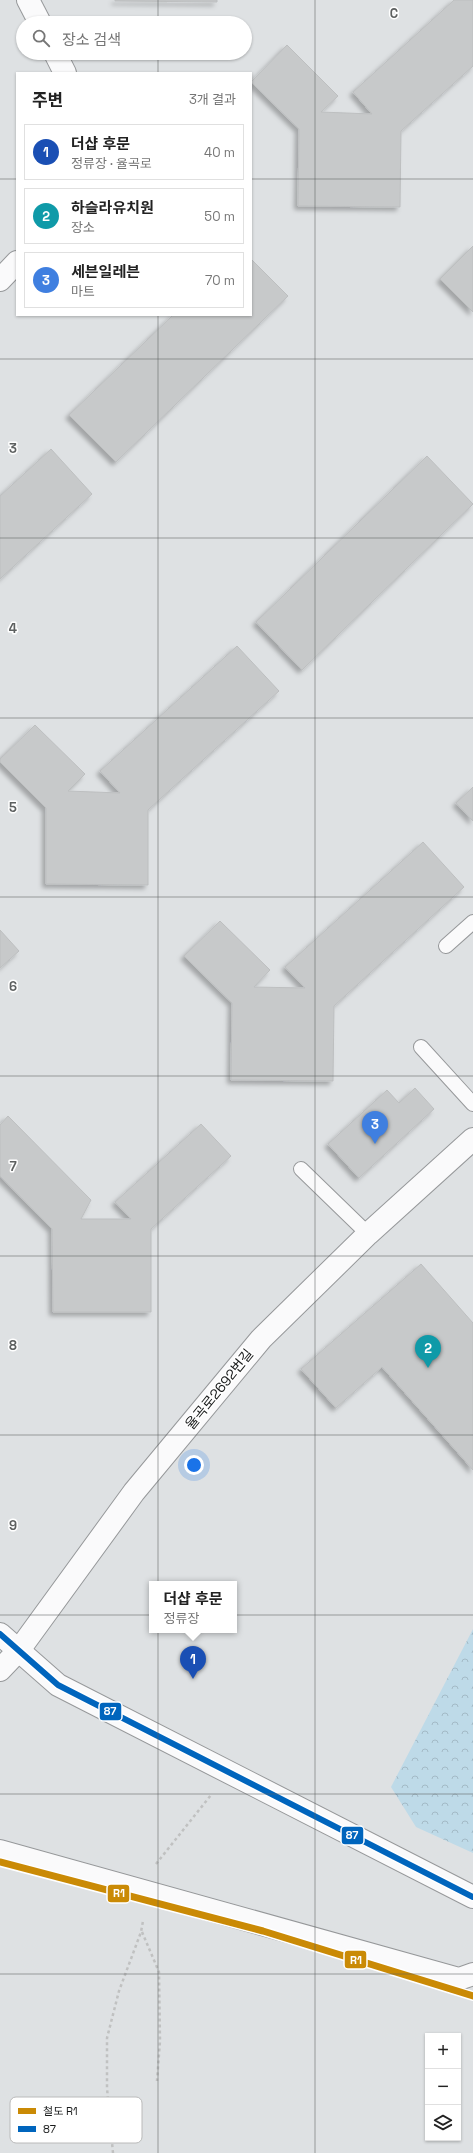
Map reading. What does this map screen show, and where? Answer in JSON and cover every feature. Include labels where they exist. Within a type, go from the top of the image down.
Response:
[{"type":"street","points":[[28,0],[36,16]]},
{"type":"street","points":[[58,60],[64,72]]},
{"type":"street","points":[[0,280],[16,263]]},
{"type":"street","name":"율곡로2692번길","points":[[0,1670],[19,1650],[134,1492],[261,1339],[368,1234],[473,1139]]},
{"type":"street","points":[[0,1634],[58,1685],[473,1897]]},
{"type":"street","points":[[0,1851],[148,1891],[458,1979],[473,1974]]},
{"type":"lane","points":[[446,946],[473,922]]},
{"type":"lane","points":[[421,1047],[473,1104]]},
{"type":"lane","points":[[301,1169],[368,1234]]},
{"type":"path","points":[[108,2097],[107,2038],[119,1991],[141,1932],[151,1871],[229,1772]]},
{"type":"path","points":[[141,1932],[159,1972],[160,2041],[157,2082]]},
{"type":"path","points":[[112,2143],[113,2153]]},
{"type":"green space","points":[[473,1629],[473,1853],[416,1827],[391,1787]]},
{"type":"building","points":[[217,0],[217,2],[115,1]]},
{"type":"building","points":[[454,0],[473,0],[473,66],[401,131],[400,207],[298,206],[299,129],[252,83],[252,81],[287,45],[338,96],[321,112],[372,114],[353,92]]},
{"type":"building","points":[[473,246],[473,312],[440,279]]},
{"type":"building","points":[[252,260],[288,296],[116,462],[69,415],[172,316],[252,316]]},
{"type":"building","points":[[51,449],[92,494],[0,579],[0,496]]},
{"type":"building","points":[[427,456],[473,504],[302,670],[256,622]]},
{"type":"building","points":[[237,646],[279,691],[148,810],[148,885],[46,884],[46,808],[0,762],[0,759],[35,725],[85,774],[68,791],[120,793],[100,771]]},
{"type":"building","points":[[473,787],[473,821],[456,803]]},
{"type":"building","points":[[423,842],[464,887],[334,1006],[333,1081],[231,1080],[232,1003],[184,956],[220,921],[270,970],[254,987],[305,988],[285,967]]},
{"type":"building","points":[[0,930],[19,951],[0,968]]},
{"type":"building","points":[[415,1088],[434,1109],[359,1178],[328,1144],[387,1090],[399,1103]]},
{"type":"building","points":[[8,1116],[91,1200],[81,1219],[131,1219],[115,1202],[201,1124],[231,1156],[151,1229],[151,1312],[53,1312],[52,1229],[0,1176],[0,1125]]},
{"type":"building","points":[[421,1264],[473,1323],[473,1470],[382,1367],[336,1408],[301,1369]]},
{"type":"rail line","name":"R1","points":[[0,1862],[263,1931],[473,1996]]},
{"type":"transit line","name":"87","points":[[0,1634],[58,1685],[473,1897]]},
{"type":"place","name":"세븐일레븐","points":[[375,1144]]},
{"type":"place","name":"하슬라유치원","points":[[428,1368]]},
{"type":"place","name":"더샵 후문","points":[[193,1679]]}]
